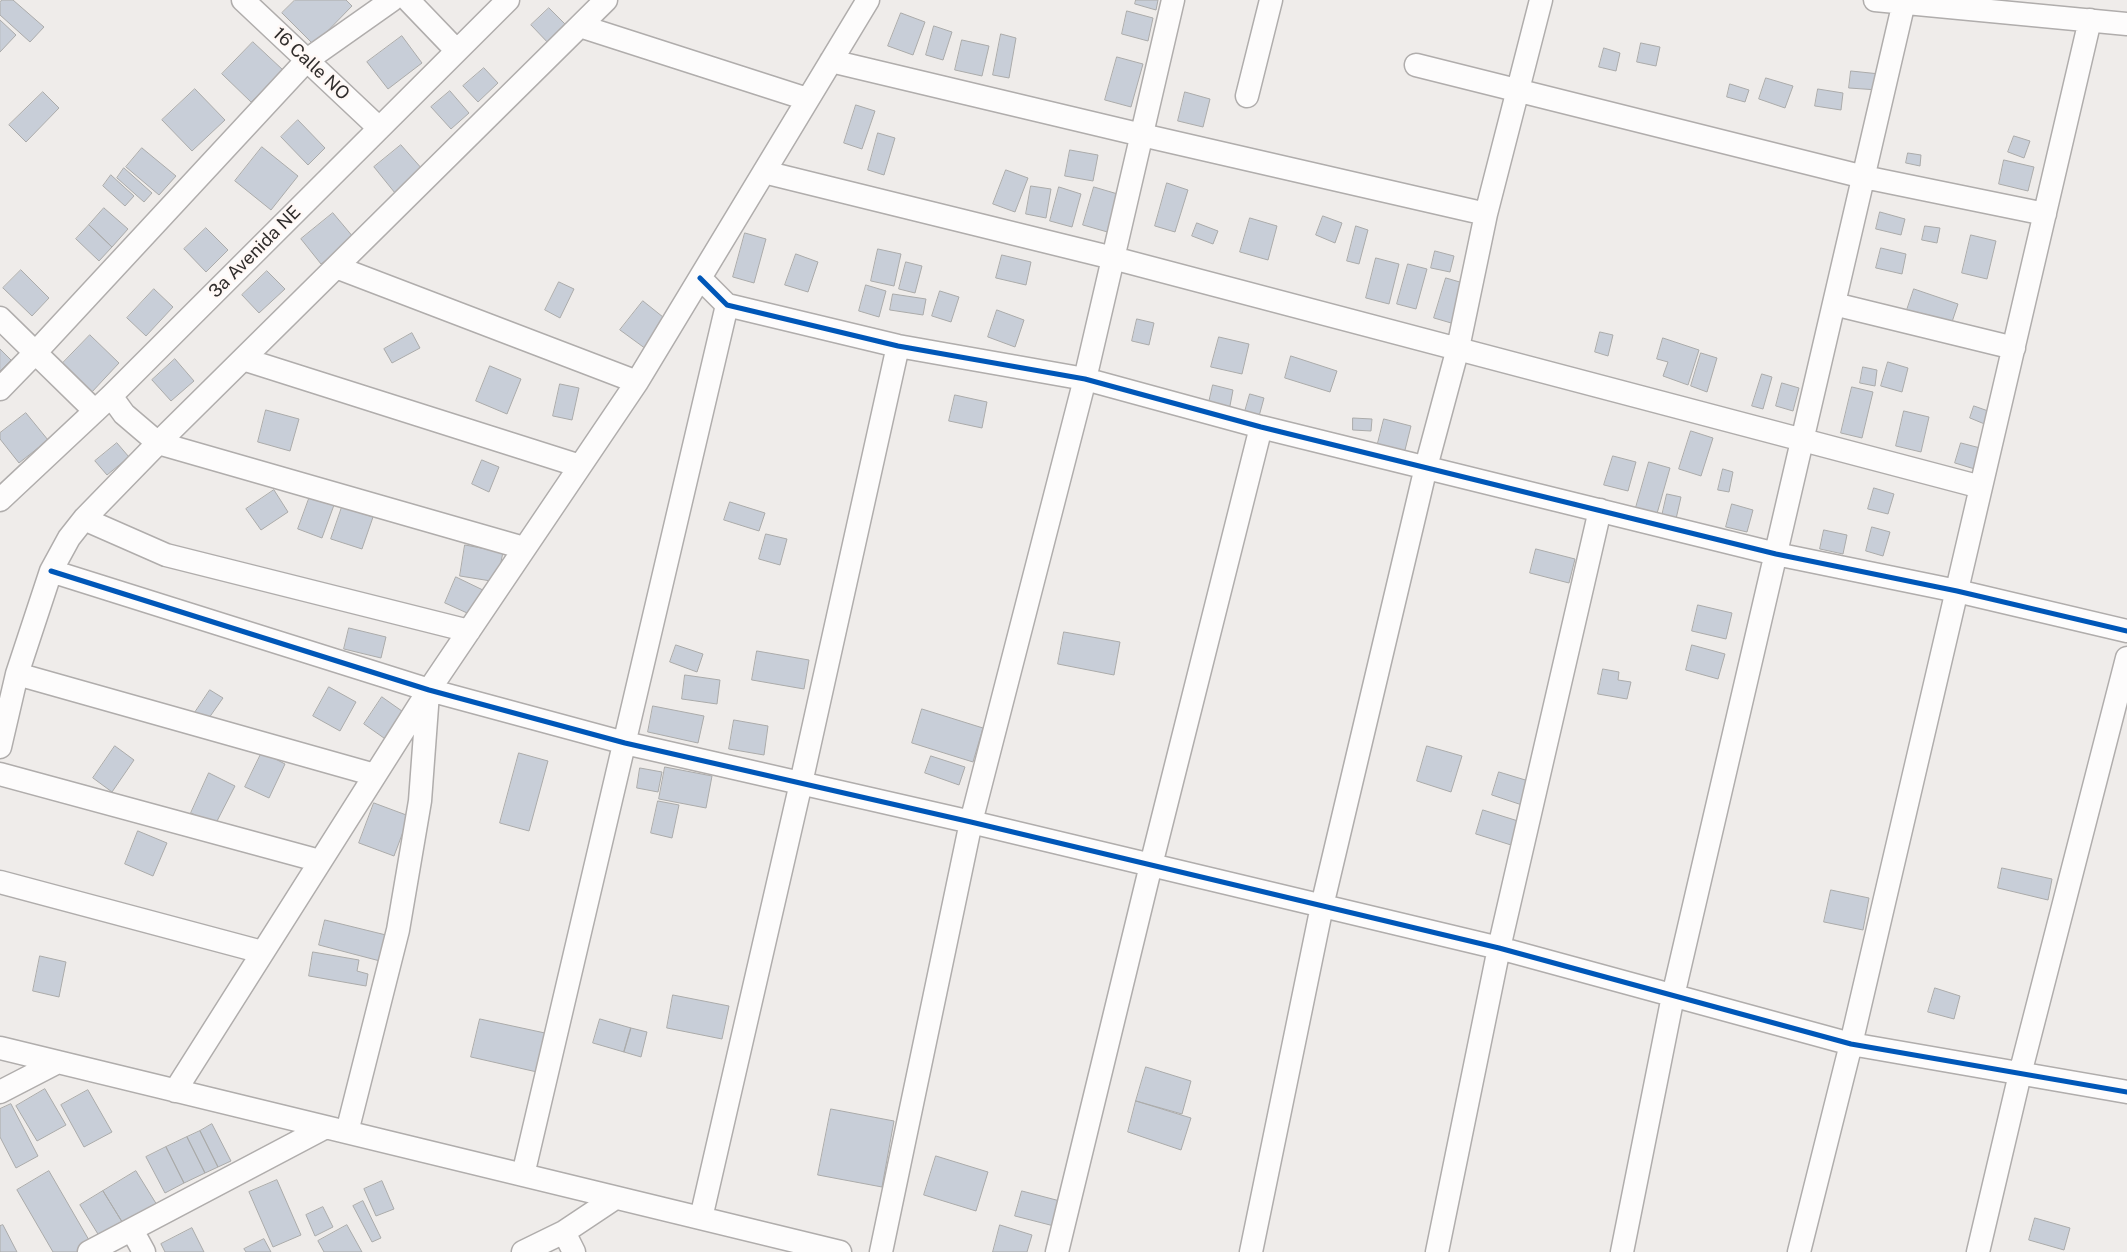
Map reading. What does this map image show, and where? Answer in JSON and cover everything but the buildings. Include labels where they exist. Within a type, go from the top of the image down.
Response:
[{"type":"street","name":"16 Calle NO","points":[[244,0],[379,128]]},
{"type":"street","points":[[0,389],[36,353],[307,60],[392,0]]},
{"type":"street","points":[[408,0],[456,50]]},
{"type":"street","name":"3a Avenida NE","points":[[0,500],[111,396],[508,0]]},
{"type":"street","points":[[0,747],[16,674],[51,572],[69,538],[84,519],[158,443],[606,0]]},
{"type":"street","points":[[175,1091],[429,690],[637,382],[868,0]]},
{"type":"street","points":[[881,1252],[971,822],[1085,379],[1173,0]]},
{"type":"street","points":[[1247,96],[1271,0]]},
{"type":"street","points":[[1251,1252],[1322,906],[1426,467],[1458,348],[1486,214],[1541,0]]},
{"type":"street","points":[[1875,0],[2127,24]]},
{"type":"street","points":[[1622,1252],[1673,996],[1904,2]]},
{"type":"street","points":[[1799,1252],[1851,1044],[2090,20]]},
{"type":"street","points":[[580,26],[807,99]]},
{"type":"street","points":[[831,61],[1486,214]]},
{"type":"street","points":[[1416,65],[1864,177],[2045,214]]},
{"type":"street","points":[[764,172],[1113,258],[1981,487]]},
{"type":"street","points":[[336,267],[637,382]]},
{"type":"street","points":[[700,278],[727,305],[898,346],[1085,379],[1260,426],[1776,554],[1957,591],[2127,631]]},
{"type":"street","points":[[1834,304],[2014,348]]},
{"type":"street","points":[[524,1175],[727,305]]},
{"type":"street","points":[[0,318],[94,411]]},
{"type":"street","points":[[701,1218],[801,783],[898,346]]},
{"type":"street","points":[[243,359],[580,466]]},
{"type":"street","points":[[111,396],[124,414],[158,443],[524,548]]},
{"type":"street","points":[[1057,1252],[1260,426]]},
{"type":"street","points":[[1437,1252],[1499,948],[1600,510]]},
{"type":"street","points":[[84,519],[166,555],[468,631]]},
{"type":"street","points":[[51,572],[429,690],[625,743],[971,822],[1499,948],[1851,1044],[2127,1092]]},
{"type":"street","points":[[1978,1252],[2020,1074],[2127,658]]},
{"type":"street","points":[[16,674],[375,775]]},
{"type":"street","points":[[89,1252],[336,1130],[398,930],[420,801],[429,690]]},
{"type":"street","points":[[0,774],[320,861]]},
{"type":"street","points":[[0,882],[262,952]]},
{"type":"street","points":[[0,1048],[840,1252]]},
{"type":"street","points":[[0,1092],[58,1062]]},
{"type":"street","points":[[523,1252],[564,1232],[615,1198]]},
{"type":"street","points":[[132,1230],[144,1252]]},
{"type":"street","points":[[564,1232],[574,1252]]},
{"type":"cycle path","points":[[700,278],[727,305],[898,346],[1085,379],[1261,427],[1776,554],[1957,591],[2127,631]]},
{"type":"cycle path","points":[[51,571],[429,690],[625,743],[971,822],[1499,948],[1851,1044],[2127,1092]]}]
